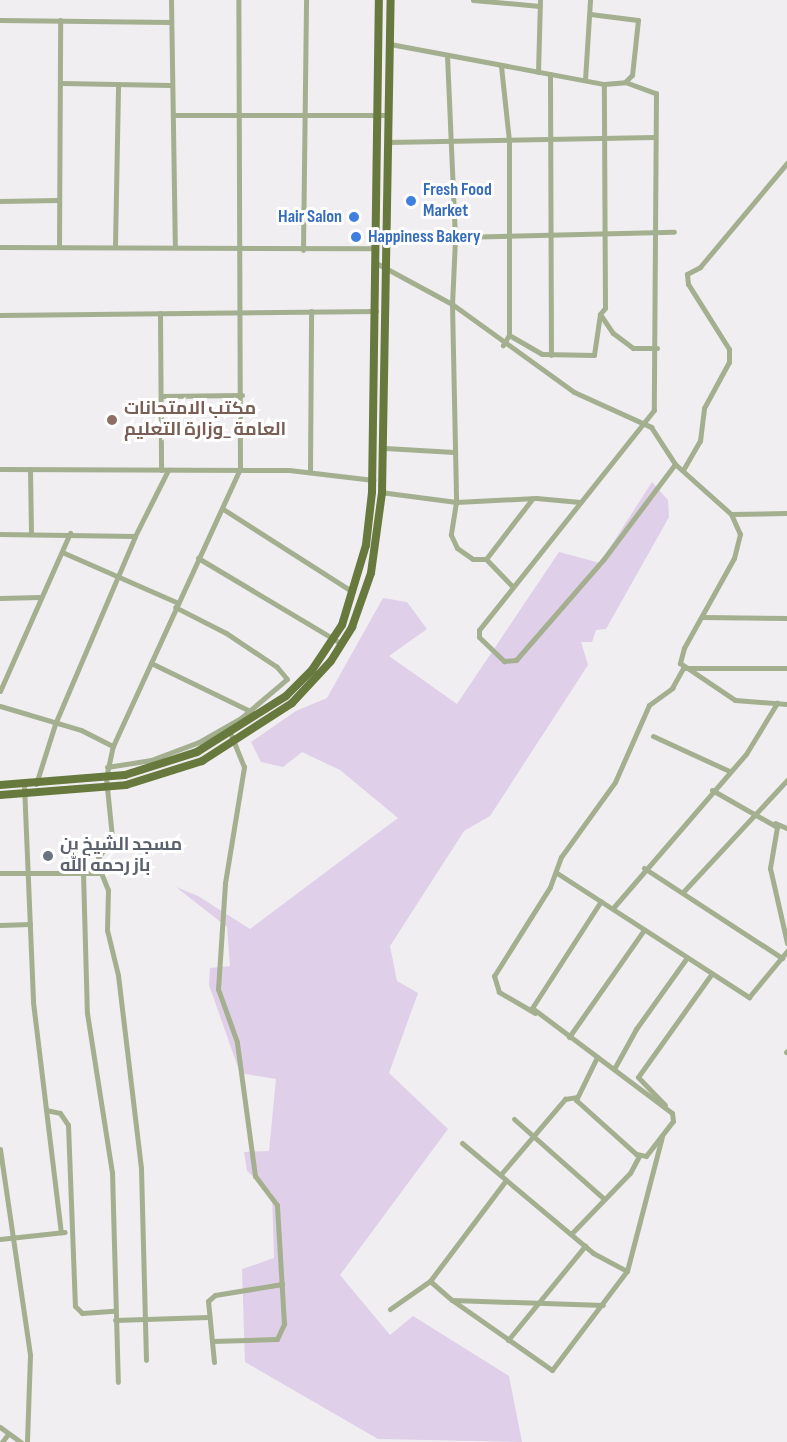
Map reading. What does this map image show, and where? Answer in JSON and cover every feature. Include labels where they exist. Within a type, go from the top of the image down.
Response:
[{"type":"main road","points":[[0,795],[107,788],[174,772],[237,742],[263,725],[302,688],[338,642],[371,573],[382,492],[385,448],[377,115],[379,0]]},
{"type":"main road","points":[[338,642],[354,594],[373,480],[376,311],[382,266],[377,248],[381,238],[388,142],[391,0]]},
{"type":"main road","points":[[0,785],[106,778],[180,760],[230,733],[253,714],[302,688]]},
{"type":"main road","points":[[253,714],[263,725]]},
{"type":"street","points":[[171,0],[170,85],[174,115],[175,245]]},
{"type":"street","points":[[146,1360],[141,1168],[118,975],[107,930],[108,890],[99,873],[96,861],[112,837],[106,778],[113,746],[240,469],[242,246],[238,0]]},
{"type":"street","points":[[303,250],[306,0]]},
{"type":"street","points":[[473,0],[540,3],[538,72]]},
{"type":"street","points":[[585,80],[590,0]]},
{"type":"street","points":[[590,14],[638,20],[632,75],[625,82]]},
{"type":"street","points":[[0,20],[171,22]]},
{"type":"street","points":[[59,247],[60,20]]},
{"type":"street","points":[[390,44],[604,84],[625,82],[655,90],[657,348],[654,410],[478,634],[510,662],[532,646],[603,560],[675,464]]},
{"type":"street","points":[[447,55],[453,143],[455,239],[452,304],[456,502],[451,535],[457,548],[473,559],[486,559],[513,587]]},
{"type":"street","points":[[501,66],[508,141],[509,237],[509,335],[503,345]]},
{"type":"street","points":[[550,74],[551,355]]},
{"type":"street","points":[[61,83],[170,85]]},
{"type":"street","points":[[509,335],[551,355],[594,355],[600,314],[605,308],[604,84]]},
{"type":"street","points":[[115,245],[118,85]]},
{"type":"street","points":[[174,115],[305,117],[388,115]]},
{"type":"street","points":[[388,142],[453,143],[654,137]]},
{"type":"street","points":[[683,470],[700,441],[704,408],[729,362],[729,349],[688,284],[687,274],[700,267],[787,163]]},
{"type":"street","points":[[0,201],[58,200]]},
{"type":"street","points":[[381,238],[455,239],[674,232]]},
{"type":"street","points":[[0,248],[175,245],[303,250],[377,248]]},
{"type":"street","points":[[382,266],[452,304],[503,345],[583,397],[646,423],[675,464],[731,514],[740,542],[680,658],[683,668],[735,700],[787,704]]},
{"type":"street","points":[[310,471],[311,311]]},
{"type":"street","points":[[0,315],[376,311]]},
{"type":"street","points":[[34,794],[56,724],[165,470],[160,313]]},
{"type":"street","points":[[600,314],[613,333],[633,348],[657,348]]},
{"type":"street","points":[[161,396],[242,395]]},
{"type":"street","points":[[385,448],[454,452]]},
{"type":"street","points":[[0,469],[310,471],[373,480]]},
{"type":"street","points":[[30,469],[31,534]]},
{"type":"street","points":[[372,492],[456,502],[532,498],[580,502]]},
{"type":"street","points":[[486,559],[532,498]]},
{"type":"street","points":[[223,509],[354,594]]},
{"type":"street","points":[[731,514],[787,513]]},
{"type":"street","points":[[0,534],[70,533],[135,536]]},
{"type":"street","points":[[0,691],[70,533]]},
{"type":"street","points":[[62,552],[177,605],[226,633],[286,675],[280,688],[253,714],[184,749],[107,767]]},
{"type":"street","points":[[198,558],[338,642]]},
{"type":"street","points":[[0,598],[40,597]]},
{"type":"street","points":[[702,617],[787,618]]},
{"type":"street","points":[[151,663],[253,714]]},
{"type":"street","points":[[683,668],[787,668]]},
{"type":"street","points":[[670,1111],[535,1013],[499,992],[493,981],[556,873],[561,857],[615,782],[649,705],[672,688],[683,668]]},
{"type":"street","points":[[613,908],[644,868],[729,771],[777,703]]},
{"type":"street","points":[[0,706],[81,730],[113,746]]},
{"type":"street","points":[[212,1341],[277,1339],[284,1324],[277,1205],[255,1176],[237,1042],[218,989],[225,883],[244,767],[237,742],[230,733]]},
{"type":"street","points":[[653,736],[729,771]]},
{"type":"street","points":[[682,892],[787,780]]},
{"type":"street","points":[[24,785],[33,1002],[61,1232]]},
{"type":"street","points":[[712,789],[754,814],[787,828]]},
{"type":"street","points":[[775,824],[770,868],[787,943]]},
{"type":"street","points":[[644,868],[782,958]]},
{"type":"street","points":[[0,873],[99,873]]},
{"type":"street","points":[[83,873],[87,1012],[112,1172],[114,1311],[118,1382]]},
{"type":"street","points":[[556,873],[613,908],[710,976],[753,997],[787,951]]},
{"type":"street","points":[[535,1013],[532,1008],[544,985],[601,901]]},
{"type":"street","points":[[0,925],[30,924]]},
{"type":"street","points":[[569,1037],[644,930]]},
{"type":"street","points":[[614,1069],[636,1029],[686,959]]},
{"type":"street","points":[[576,1097],[639,1156],[646,1156],[673,1121],[670,1111],[638,1077],[710,976]]},
{"type":"street","points":[[576,1097],[597,1057]]},
{"type":"street","points":[[501,1174],[537,1137],[565,1099],[576,1097]]},
{"type":"street","points":[[46,1110],[60,1113],[68,1125],[69,1231],[75,1306],[82,1313],[114,1311]]},
{"type":"street","points":[[514,1119],[604,1198]]},
{"type":"street","points":[[430,1281],[552,1370],[627,1271],[663,1133]]},
{"type":"street","points":[[462,1143],[585,1246],[627,1271]]},
{"type":"street","points":[[0,1149],[11,1238],[30,1355],[27,1442]]},
{"type":"street","points":[[572,1233],[639,1156]]},
{"type":"street","points":[[390,1309],[430,1281],[506,1180]]},
{"type":"street","points":[[0,1239],[69,1231]]},
{"type":"street","points":[[508,1340],[585,1246]]},
{"type":"street","points":[[214,1362],[208,1300],[215,1295],[282,1284]]},
{"type":"street","points":[[452,1299],[603,1305]]},
{"type":"street","points":[[115,1320],[208,1317]]},
{"type":"street","points":[[0,1427],[21,1442]]},
{"type":"street","points":[[2,1442],[8,1434]]},
{"type":"shaded area","points":[[652,482],[668,500],[669,517],[606,629],[596,630],[592,642],[581,642],[588,665],[490,816],[464,831],[390,946],[397,981],[418,993],[389,1073],[448,1129],[340,1275],[390,1335],[413,1316],[509,1376],[522,1442],[378,1439],[245,1362],[242,1269],[274,1258],[272,1193],[247,1171],[244,1152],[269,1151],[276,1079],[240,1073],[209,985],[210,968],[230,966],[227,927],[176,887],[198,896],[250,929],[398,818],[340,770],[302,752],[283,767],[261,762],[251,742],[296,711],[327,698],[383,598],[407,602],[427,629],[389,656],[457,704],[559,552],[600,563]]},
{"type":"place","name":"Fresh Food Market","points":[[411,201]]},
{"type":"place","name":"Hair Salon","points":[[354,217]]},
{"type":"place","name":"Happiness Bakery","points":[[356,237]]},
{"type":"place","name":"مكتب الامتحانات العامة _وزارة التعليم","points":[[112,420]]},
{"type":"place","name":"مسجد الشيخ بن باز رحمه الله","points":[[48,856]]}]
